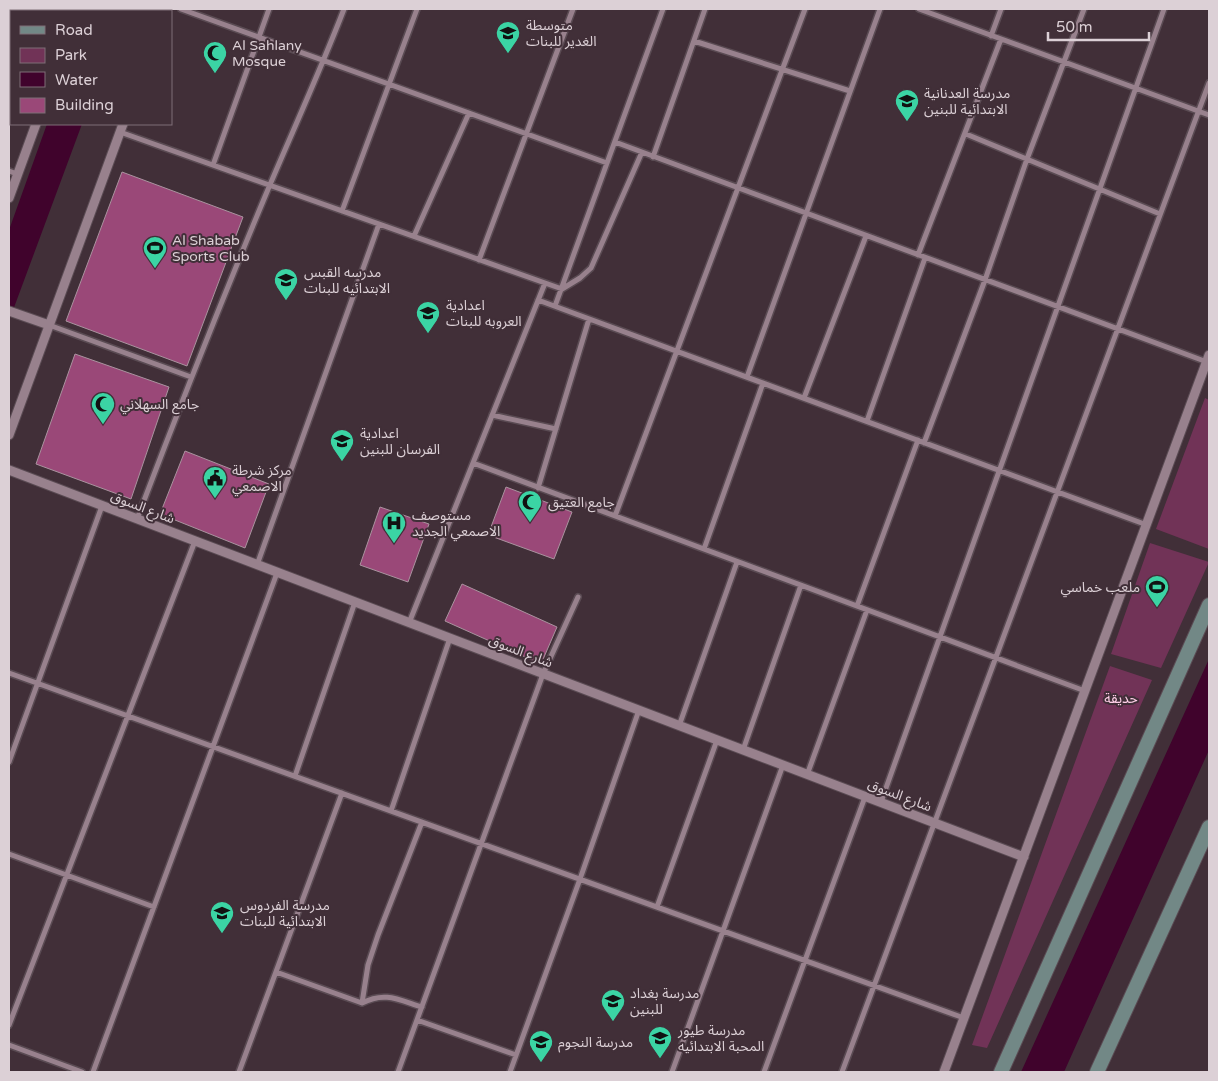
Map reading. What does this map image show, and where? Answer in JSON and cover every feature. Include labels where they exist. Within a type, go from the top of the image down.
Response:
[{"type":"main road","points":[[1001,1072],[1209,605]]},
{"type":"main road","points":[[1097,1072],[1209,827]]},
{"type":"street","points":[[181,9],[608,162]]},
{"type":"street","points":[[213,165],[269,9]]},
{"type":"street","points":[[137,519],[191,377],[270,185],[325,61],[344,9]]},
{"type":"street","points":[[342,211],[416,9]]},
{"type":"street","points":[[480,260],[573,9]]},
{"type":"street","points":[[556,306],[663,9]]},
{"type":"street","points":[[653,156],[705,9]]},
{"type":"street","points":[[615,516],[805,9]]},
{"type":"street","points":[[747,377],[880,9]]},
{"type":"street","points":[[919,9],[1209,115]]},
{"type":"street","points":[[991,36],[1001,9]]},
{"type":"street","points":[[924,443],[985,280],[1027,159],[1084,9]]},
{"type":"street","points":[[881,802],[1164,9]]},
{"type":"street","points":[[918,255],[1001,39]]},
{"type":"street","points":[[694,41],[850,91]]},
{"type":"street","points":[[842,1072],[1209,83]]},
{"type":"street","points":[[414,236],[469,113]]},
{"type":"street","points":[[9,198],[13,173],[36,125]]},
{"type":"street","points":[[9,435],[122,128],[213,165],[562,289]]},
{"type":"street","points":[[966,134],[1160,214]]},
{"type":"street","points":[[615,142],[1118,329],[1208,359],[944,1072]]},
{"type":"street","points":[[562,289],[592,268],[642,152]]},
{"type":"street","points":[[256,565],[379,224]]},
{"type":"street","points":[[804,398],[866,236]]},
{"type":"street","points":[[867,421],[925,258]]},
{"type":"street","points":[[409,623],[545,283]]},
{"type":"street","points":[[538,300],[1146,525]]},
{"type":"street","points":[[9,312],[191,377]]},
{"type":"street","points":[[538,488],[589,318]]},
{"type":"street","points":[[704,549],[763,383]]},
{"type":"street","points":[[492,415],[556,429]]},
{"type":"street","points":[[857,606],[918,440]]},
{"type":"street","points":[[473,463],[1085,691]]},
{"type":"street","name":"شارع السوق","points":[[9,470],[1024,857]]},
{"type":"street","points":[[9,762],[102,506]]},
{"type":"street","points":[[9,1024],[195,541]]},
{"type":"street","points":[[679,726],[737,562]]},
{"type":"street","points":[[93,1072],[277,573]]},
{"type":"street","points":[[743,750],[801,585]]},
{"type":"street","points":[[398,1072],[543,674],[578,598]]},
{"type":"street","points":[[295,776],[355,602]]},
{"type":"street","points":[[808,775],[867,610]]},
{"type":"street","points":[[391,811],[450,638]]},
{"type":"street","points":[[9,673],[964,1018]]},
{"type":"street","points":[[510,1072],[639,710]]},
{"type":"street","points":[[657,907],[717,740]]},
{"type":"street","points":[[672,1072],[783,765]]},
{"type":"street","points":[[239,1072],[342,793]]},
{"type":"street","points":[[764,1072],[865,797]]},
{"type":"street","points":[[362,1003],[368,965],[422,822]]},
{"type":"street","points":[[9,854],[154,908]]},
{"type":"street","points":[[276,972],[362,1003],[379,996],[422,1007]]},
{"type":"street","points":[[417,1020],[516,1055]]},
{"type":"street","points":[[9,1045],[82,1072]]},
{"type":"green space","points":[[1205,398],[1209,400],[1209,549],[1156,529]]},
{"type":"green space","name":"ملعب خماسي","points":[[1150,543],[1209,562],[1161,668],[1111,654]]},
{"type":"green space","name":"حديقة","points":[[1110,666],[1152,680],[987,1048],[972,1045]]},
{"type":"water","points":[[47,125],[82,125],[9,321],[9,230]]},
{"type":"water","points":[[1209,659],[1209,750],[1064,1072],[1021,1072]]},
{"type":"building","name":"Al Shabab Sports Club","points":[[122,172],[243,217],[187,366],[66,321]]},
{"type":"building","name":"جامع السهلاني","points":[[75,354],[169,387],[131,499],[36,464]]},
{"type":"building","name":"مركز شرطة الاصمعي","points":[[185,451],[269,484],[245,548],[160,514]]},
{"type":"building","name":"جامع العتيق","points":[[506,487],[572,512],[554,559],[488,535]]},
{"type":"building","name":"مستوصف الاصمعي الجديد","points":[[380,507],[429,524],[408,582],[360,565]]},
{"type":"building","points":[[462,584],[557,627],[541,664],[445,621]]},
{"type":"place","name":"متوسطة الغدير للبنات","points":[[508,54]]},
{"type":"place","name":"Al Sahlany Mosque","points":[[215,74]]},
{"type":"place","name":"مدرسة العدنانية الابتدائية للبنين","points":[[907,122]]},
{"type":"place","name":"Al Shabab Sports Club","points":[[155,269]]},
{"type":"place","name":"مدرسه القبس الابتدائيه للبنات","points":[[286,301]]},
{"type":"place","name":"اعدادية العروبه للبنات","points":[[428,334]]},
{"type":"place","name":"جامع السهلاني","points":[[103,425]]},
{"type":"place","name":"اعدادية الفرسان للبنين","points":[[342,462]]},
{"type":"place","name":"مركز شرطة الاصمعي","points":[[215,499]]},
{"type":"place","name":"جامع العتيق","points":[[530,523]]},
{"type":"place","name":"مستوصف الاصمعي الجديد","points":[[394,544]]},
{"type":"place","name":"ملعب خماسي","points":[[1157,608]]},
{"type":"place","name":"مدرسة الفردوس الابتدائية للبنات","points":[[222,934]]},
{"type":"place","name":"مدرسة بغداد للبنين","points":[[613,1022]]},
{"type":"place","name":"مدرسة طيور المحبة الابتدائيه","points":[[660,1059]]},
{"type":"place","name":"مدرسة النجوم","points":[[541,1063]]}]
